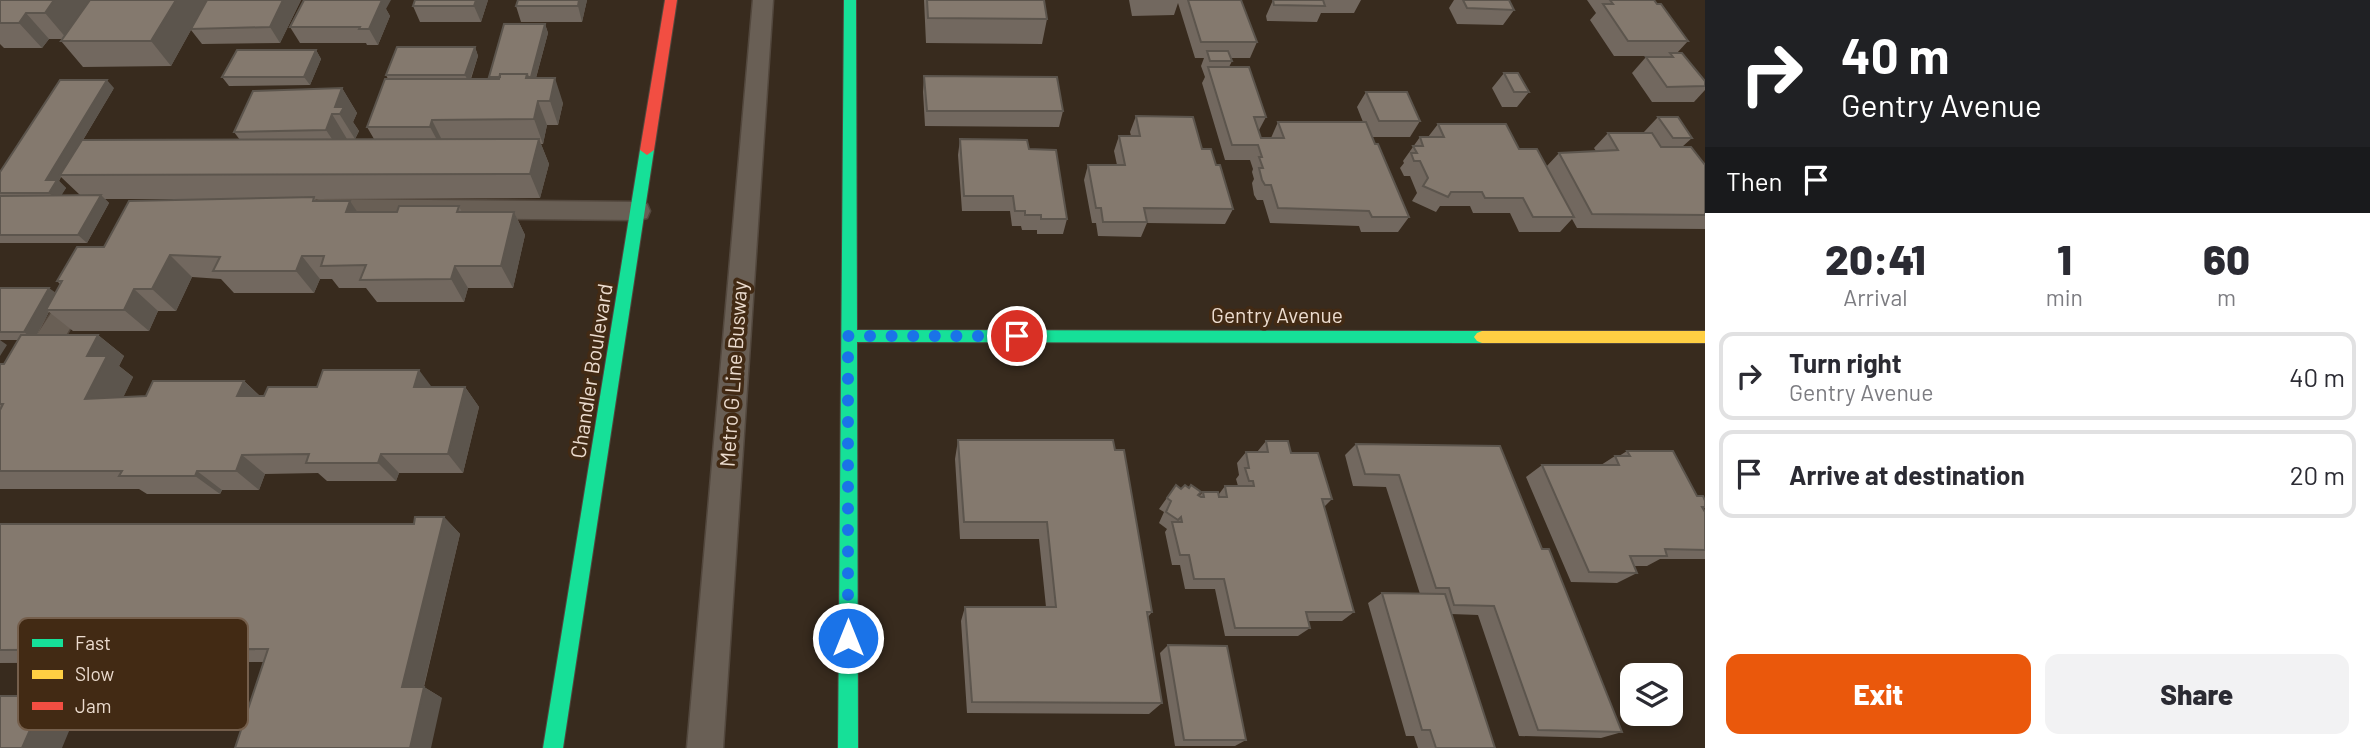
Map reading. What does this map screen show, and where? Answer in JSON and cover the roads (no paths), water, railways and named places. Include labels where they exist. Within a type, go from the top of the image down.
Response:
[{"type":"street","name":"Chandler Boulevard","points":[[553,748],[671,0]]},
{"type":"street","points":[[848,748],[850,0]]},
{"type":"street","name":"Gentry Avenue","points":[[848,336],[1705,337]]},
{"type":"lane","name":"Metro G Line Busway","points":[[705,748],[763,0]]},
{"type":"lane","points":[[291,208],[638,211]]},
{"type":"lane","points":[[0,398],[48,341],[90,273]]}]
